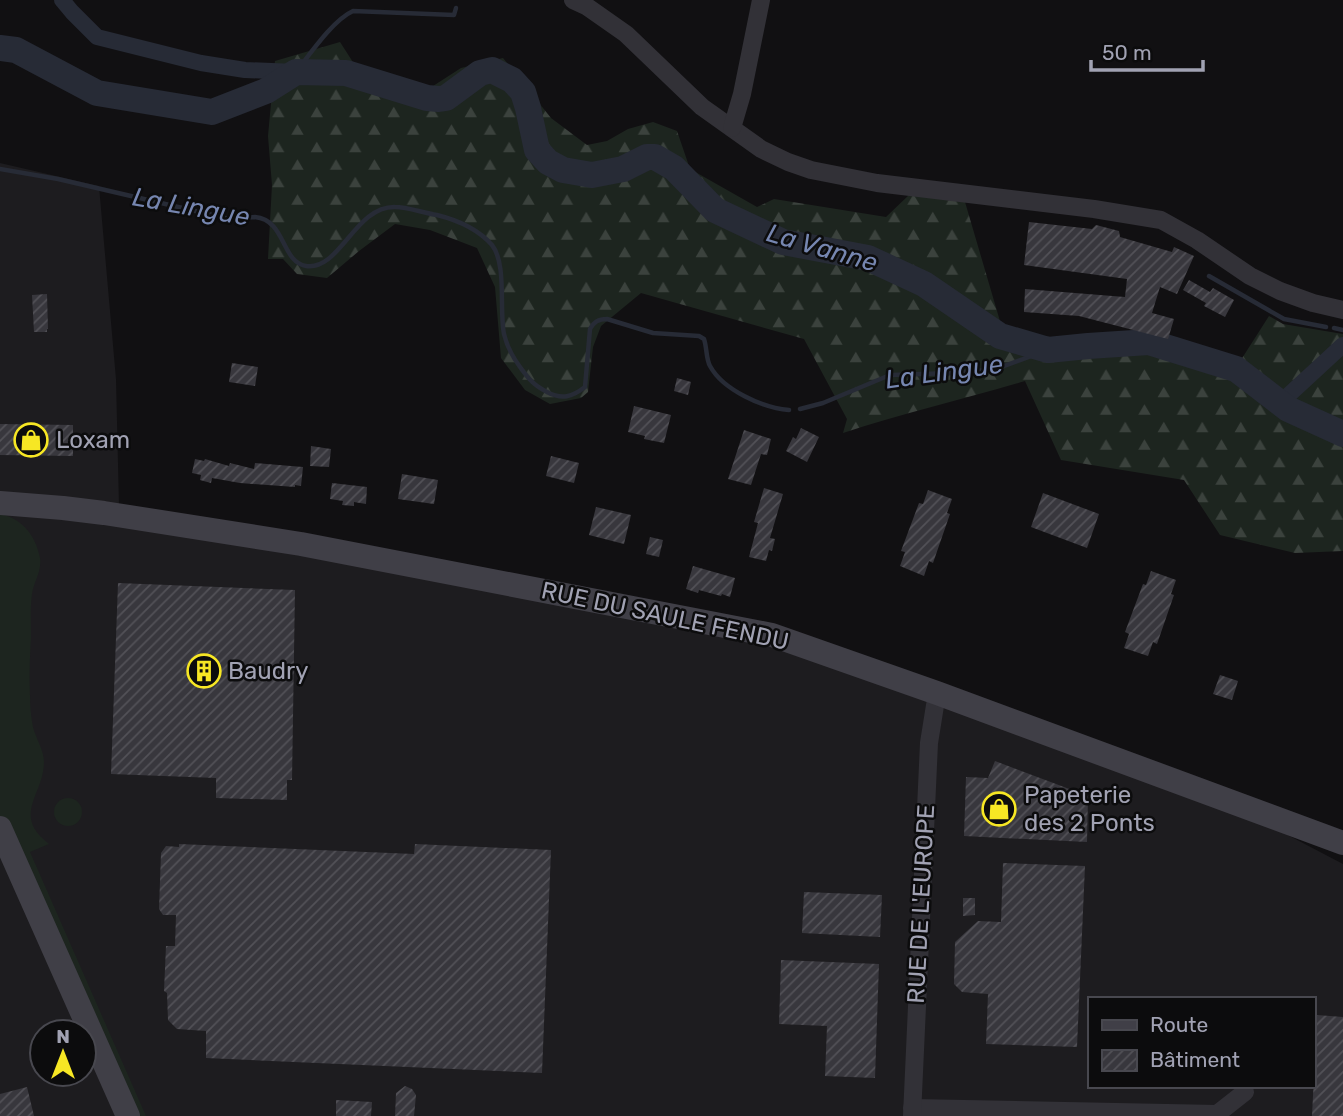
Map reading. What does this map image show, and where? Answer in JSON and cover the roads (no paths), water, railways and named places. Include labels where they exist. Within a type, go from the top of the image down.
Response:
[{"type":"street","points":[[573,0],[586,5],[626,34],[702,107],[775,157],[811,170],[877,183],[1094,209],[1161,220],[1197,240],[1250,276],[1280,291],[1343,310]]},
{"type":"street","points":[[732,128],[761,0]]},
{"type":"street","name":"RUE DU SAULE FENDU","points":[[0,503],[104,513],[301,544],[772,635],[937,693],[1343,844]]},
{"type":"street","name":"RUE DE L'EUROPE","points":[[912,1112],[929,743],[937,693]]},
{"type":"street","points":[[0,828],[128,1116]]},
{"type":"street","points":[[0,865],[70,1018]]},
{"type":"street","points":[[98,1081],[114,1116]]},
{"type":"street","points":[[912,1112],[1217,1114],[1245,1092]]},
{"type":"waterway","points":[[62,0],[97,37],[201,63],[245,70],[296,72]]},
{"type":"waterway","points":[[296,72],[330,30],[353,11],[454,15],[456,8]]},
{"type":"waterway","name":"La Vanne","points":[[0,48],[16,50],[97,93],[212,112],[266,91],[296,72],[346,73],[427,98],[439,99],[446,98],[480,73],[492,70],[512,80],[523,92],[537,150],[548,162],[563,170],[592,175],[623,169],[647,157],[655,157],[674,168],[715,210],[783,242],[868,258],[924,284],[1000,336],[1048,350],[1149,342],[1236,369],[1288,409],[1343,434]]},
{"type":"waterway","name":"La Lingue","points":[[0,169],[58,179],[234,220],[255,217],[265,220],[273,225],[292,257],[306,266],[318,265],[329,259],[369,216],[381,209],[400,207],[445,217],[474,230],[486,239],[497,253],[504,334],[515,359],[526,375],[542,389],[562,397],[585,387],[590,329],[597,321],[607,319],[653,333],[699,336],[704,339],[710,366],[724,383],[756,402],[789,410]]},
{"type":"waterway","points":[[1209,276],[1284,319],[1326,327]]},
{"type":"waterway","points":[[1334,328],[1343,330]]},
{"type":"waterway","points":[[1280,403],[1343,345]]},
{"type":"waterway","name":"La Lingue","points":[[800,409],[823,403],[890,375],[996,369],[1048,350]]},
{"type":"place","name":"Loxam","points":[[31,440]]},
{"type":"place","name":"Baudry","points":[[204,671]]},
{"type":"place","name":"Papeterie des 2 Ponts","points":[[999,809]]}]
